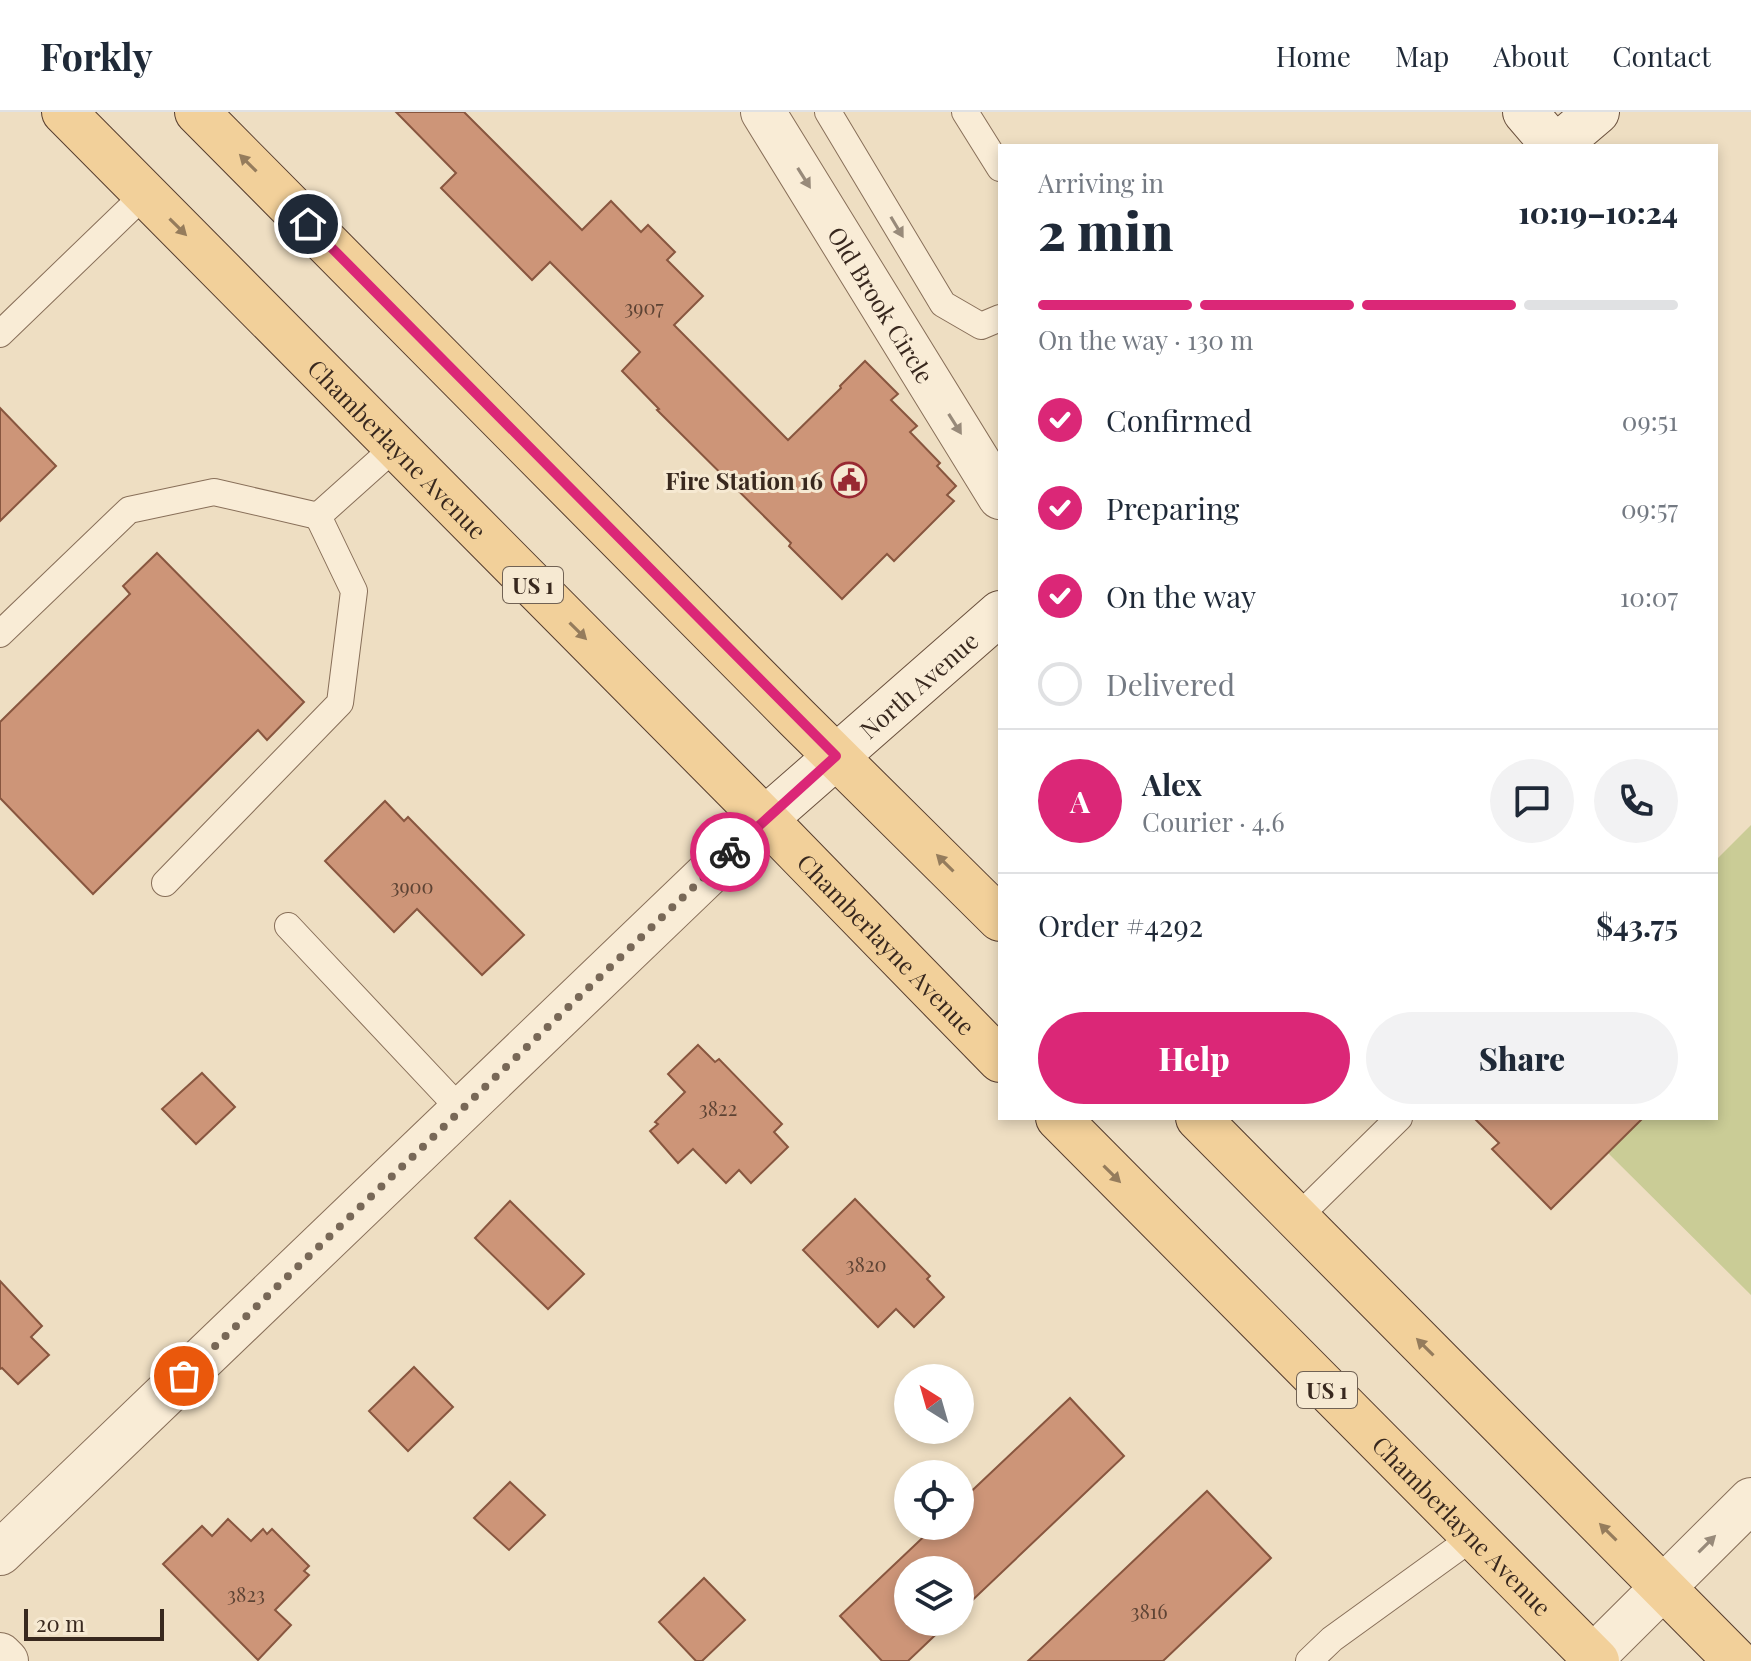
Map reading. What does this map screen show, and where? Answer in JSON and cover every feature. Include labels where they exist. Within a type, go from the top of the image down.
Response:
[{"type":"main road","name":"Chamberlayne Avenue","points":[[64,112],[998,1058]]},
{"type":"main road","points":[[197,112],[998,917]]},
{"type":"main road","name":"Chamberlayne Avenue","points":[[1060,1120],[1595,1659]]},
{"type":"main road","points":[[1213,1123],[1297,1218],[1736,1661]]},
{"type":"street","name":"Old Brook Circle","points":[[763,112],[998,494]]},
{"type":"street","points":[[1525,112],[1554,144]]},
{"type":"street","points":[[1558,144],[1597,112]]},
{"type":"street","name":"North Avenue","points":[[0,1553],[765,819],[998,615]]},
{"type":"street","points":[[1595,1659],[1751,1500]]},
{"type":"street","points":[[0,1655],[6,1661]]},
{"type":"lane","points":[[828,112],[943,304],[981,326],[998,319]]},
{"type":"lane","points":[[965,112],[998,165]]},
{"type":"lane","points":[[0,334],[145,194]]},
{"type":"lane","points":[[318,516],[395,447]]},
{"type":"lane","points":[[0,634],[129,510],[214,492],[318,516]]},
{"type":"lane","points":[[165,883],[340,703],[354,591],[318,516]]},
{"type":"lane","points":[[288,926],[461,1110]]},
{"type":"lane","points":[[1297,1218],[1397,1120]]},
{"type":"lane","points":[[1309,1661],[1332,1639],[1473,1537]]},
{"type":"green space","points":[[1751,825],[1751,1295],[1608,1153],[1641,1120],[1718,1120],[1718,858]]},
{"type":"building","points":[[396,112],[464,112],[582,230],[611,201],[641,232],[648,225],[675,252],[667,260],[703,296],[674,325],[788,440],[865,361],[898,394],[891,400],[917,426],[910,432],[940,463],[937,466],[956,486],[947,495],[954,501],[894,561],[887,554],[842,599],[622,371],[640,352],[550,262],[532,280],[441,188],[456,173]]},
{"type":"building","points":[[0,408],[56,466],[0,521]]},
{"type":"building","points":[[157,553],[304,702],[267,740],[258,730],[93,894],[0,798],[0,722],[130,594],[123,586]]},
{"type":"building","points":[[385,801],[404,821],[408,817],[524,935],[482,975],[417,909],[394,932],[325,861]]},
{"type":"building","points":[[698,1045],[715,1062],[719,1059],[782,1124],[774,1132],[788,1147],[751,1183],[739,1170],[726,1183],[693,1149],[678,1163],[650,1131],[685,1092],[668,1074]]},
{"type":"building","points":[[202,1073],[235,1107],[196,1144],[162,1109]]},
{"type":"building","points":[[1476,1120],[1641,1120],[1551,1209],[1492,1149],[1499,1143]]},
{"type":"building","points":[[855,1199],[930,1276],[927,1279],[944,1297],[914,1327],[896,1309],[878,1327],[803,1250]]},
{"type":"building","points":[[510,1201],[584,1274],[548,1309],[475,1238]]},
{"type":"building","points":[[0,1281],[42,1326],[31,1337],[49,1355],[18,1384],[0,1369]]},
{"type":"building","points":[[414,1367],[453,1407],[408,1451],[369,1411]]},
{"type":"building","points":[[1070,1398],[1124,1456],[974,1599],[974,1556],[903,1556],[920,1540],[974,1540],[974,1489]]},
{"type":"building","points":[[510,1482],[545,1515],[509,1550],[474,1518]]},
{"type":"building","points":[[1207,1491],[1271,1558],[1163,1661],[1028,1661]]},
{"type":"building","points":[[228,1519],[251,1541],[263,1529],[267,1534],[272,1529],[309,1566],[304,1571],[309,1575],[275,1610],[291,1625],[258,1660],[163,1564],[202,1526],[212,1536]]},
{"type":"building","points":[[894,1565],[894,1636],[934,1636],[908,1661],[882,1661],[840,1616]]},
{"type":"building","points":[[704,1578],[745,1620],[702,1661],[696,1661],[659,1622]]},
{"type":"way so far","points":[[184,1376],[730,852]]},
{"type":"place","name":"Fire Station 16","points":[[849,480]]},
{"type":"route","points":[[308,224],[836,756],[730,852]]}]
